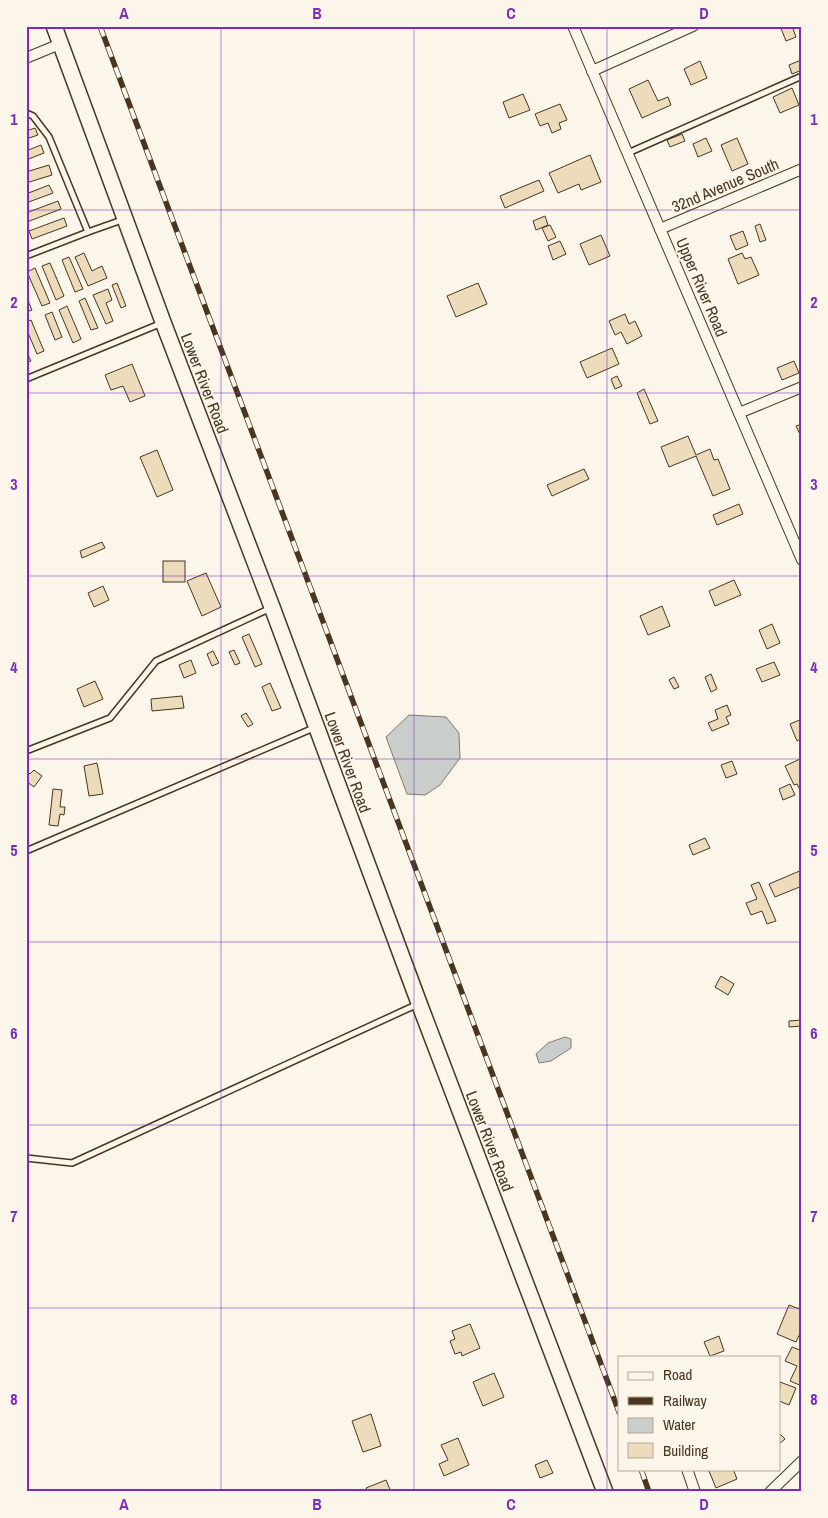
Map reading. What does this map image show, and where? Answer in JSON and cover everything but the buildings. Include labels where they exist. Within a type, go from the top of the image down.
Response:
[{"type":"street","name":"Lower River Road","points":[[54,26],[163,322],[272,607],[418,1004],[605,1492]]},
{"type":"street","name":"Upper River Road","points":[[573,26],[802,560]]},
{"type":"street","points":[[592,71],[693,26]]},
{"type":"street","points":[[26,58],[60,44]]},
{"type":"street","name":"32nd Avenue South","points":[[660,229],[802,169]]},
{"type":"street","points":[[739,413],[802,387]]},
{"type":"street","points":[[770,1492],[802,1460]]},
{"type":"street","points":[[687,1470],[695,1492]]},
{"type":"lane","points":[[628,153],[802,76]]},
{"type":"lane","points":[[26,113],[33,116],[49,137],[88,232]]},
{"type":"lane","points":[[26,256],[125,219]]},
{"type":"lane","points":[[26,379],[163,322]]},
{"type":"lane","points":[[26,751],[110,718],[156,661],[272,607]]},
{"type":"lane","points":[[26,852],[316,726]]},
{"type":"lane","points":[[26,1158],[72,1163],[418,1004]]},
{"type":"water","points":[[409,715],[446,717],[459,733],[460,758],[440,785],[425,795],[407,794],[386,737]]},
{"type":"water","points":[[565,1037],[571,1039],[571,1048],[551,1061],[539,1063],[536,1054],[548,1043]]},
{"type":"railway","points":[[100,26],[618,1409]]},
{"type":"railway","points":[[641,1470],[649,1492]]}]
